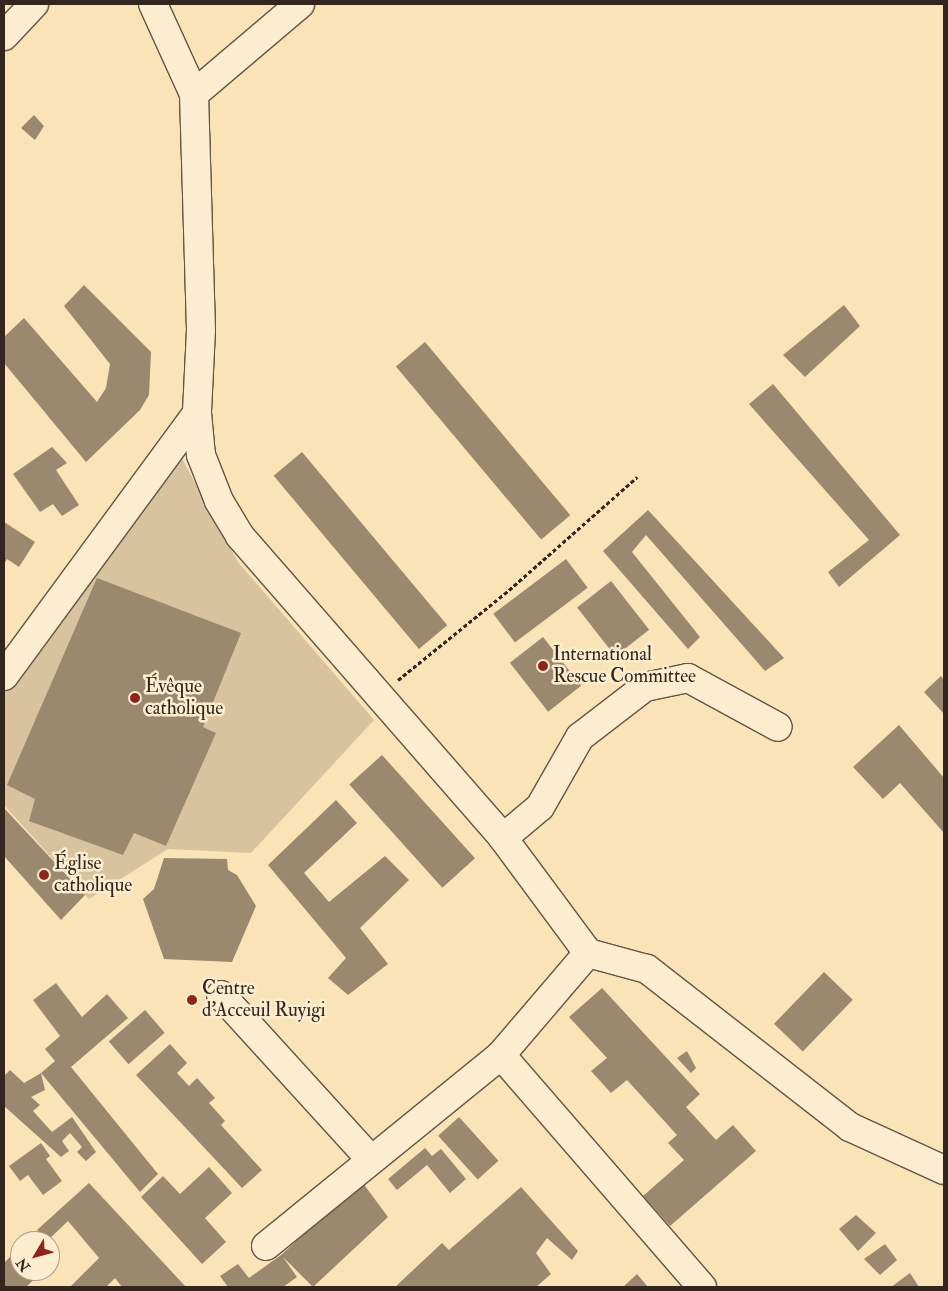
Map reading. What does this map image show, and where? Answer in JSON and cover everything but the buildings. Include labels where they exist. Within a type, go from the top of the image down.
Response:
[{"type":"street","points":[[4,36],[34,4]]},
{"type":"street","points":[[153,4],[194,94],[201,330],[196,413],[201,455],[219,501],[240,536],[503,838],[588,952],[647,969],[850,1127],[944,1170]]},
{"type":"street","points":[[194,94],[300,4]]},
{"type":"street","points":[[4,676],[196,413]]},
{"type":"street","points":[[503,838],[540,807],[580,737],[645,687],[688,678],[778,727]]},
{"type":"street","points":[[266,1246],[501,1055],[588,952]]},
{"type":"street","points":[[221,995],[371,1160]]},
{"type":"street","points":[[501,1055],[702,1287]]},
{"type":"path","points":[[378,696],[509,590],[637,477]]},
{"type":"shaded area","points":[[179,453],[238,562],[374,720],[251,853],[168,849],[89,899],[4,805],[4,650]]},
{"type":"place","name":"International Rescue Committee","points":[[543,666]]},
{"type":"place","name":"Évêque catholique","points":[[135,698]]},
{"type":"place","name":"Église catholique","points":[[44,875]]},
{"type":"place","name":"Centre d'Acceuil Ruyigi","points":[[192,1000]]}]
